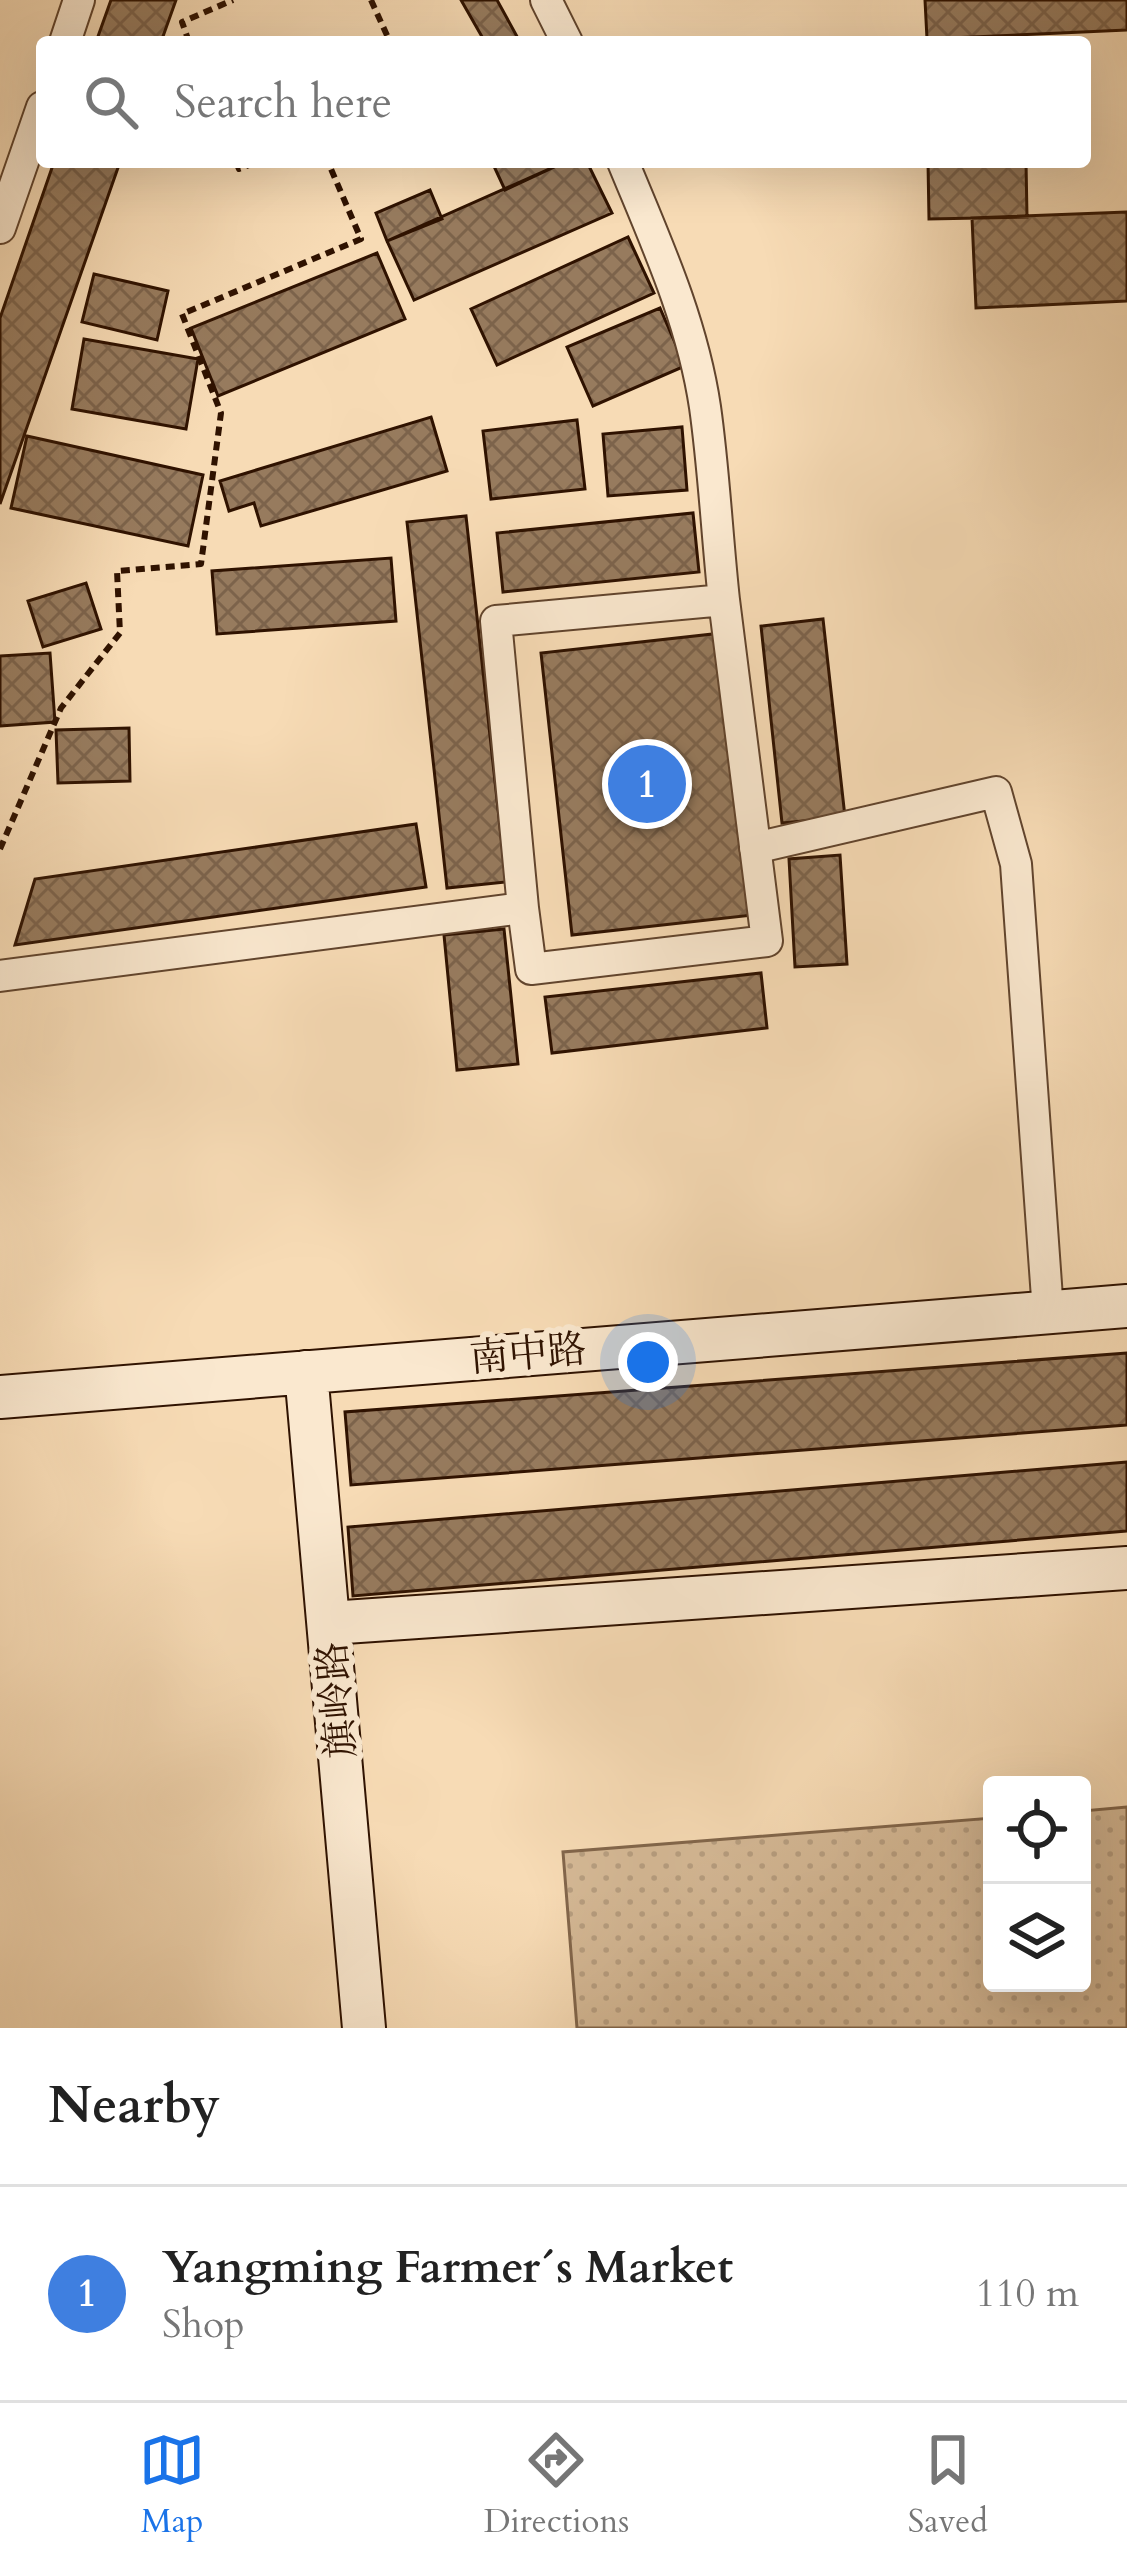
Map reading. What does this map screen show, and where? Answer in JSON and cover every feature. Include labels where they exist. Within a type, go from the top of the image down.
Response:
[{"type":"street","points":[[66,36],[79,0]]},
{"type":"street","points":[[546,0],[564,36]]},
{"type":"street","points":[[0,228],[36,124]]},
{"type":"street","points":[[626,168],[672,279],[705,406],[766,941],[530,969],[496,621],[724,600]]},
{"type":"street","points":[[755,848],[996,792],[1016,863],[1048,1312]]},
{"type":"street","points":[[0,976],[523,908]]},
{"type":"street","name":"南中路","points":[[0,1397],[1127,1306]]},
{"type":"street","name":"旗岭路","points":[[306,1372],[364,2028]]},
{"type":"street","points":[[330,1623],[1127,1568]]},
{"type":"path","points":[[187,36],[182,22],[233,0]]},
{"type":"path","points":[[370,0],[387,36]]},
{"type":"path","points":[[0,849],[61,708],[120,633],[117,572],[201,564],[221,413],[182,314],[362,239],[331,168]]},
{"type":"shaded area","points":[[1127,1807],[1127,2028],[577,2028],[563,1852],[983,1819],[983,1992],[1091,1992],[1091,1810]]},
{"type":"building","points":[[111,0],[176,0],[163,36],[98,36]]},
{"type":"building","points":[[461,0],[497,0],[517,36],[482,36]]},
{"type":"building","points":[[925,0],[1127,0],[1127,30],[927,36]]},
{"type":"building","points":[[52,168],[118,168],[0,504],[0,318]]},
{"type":"building","points":[[495,168],[552,168],[505,190]]},
{"type":"building","points":[[551,168],[590,168],[612,213],[414,300],[387,241]]},
{"type":"building","points":[[928,168],[1026,168],[1027,217],[929,219]]},
{"type":"building","points":[[430,190],[442,219],[387,241],[376,213]]},
{"type":"building","points":[[1127,212],[1127,301],[976,308],[972,218]]},
{"type":"building","points":[[628,237],[654,293],[497,365],[471,309]]},
{"type":"building","points":[[377,253],[405,319],[218,396],[191,328]]},
{"type":"building","points":[[94,274],[168,291],[157,340],[82,322]]},
{"type":"building","points":[[660,308],[685,366],[593,406],[567,347]]},
{"type":"building","points":[[84,339],[198,359],[186,429],[72,409]]},
{"type":"building","points":[[431,417],[447,471],[261,526],[254,503],[229,511],[220,481]]},
{"type":"building","points":[[577,420],[585,489],[491,499],[483,431]]},
{"type":"building","points":[[682,427],[687,490],[608,496],[603,434]]},
{"type":"building","points":[[27,436],[203,475],[188,546],[11,508]]},
{"type":"building","points":[[693,513],[699,572],[503,592],[497,533]]},
{"type":"building","points":[[466,516],[506,882],[447,888],[407,522]]},
{"type":"building","points":[[391,558],[396,621],[217,634],[212,571]]},
{"type":"building","points":[[86,583],[101,629],[43,647],[28,601]]},
{"type":"building","points":[[823,619],[845,817],[782,823],[761,626]]},
{"type":"building","points":[[722,633],[753,915],[572,935],[541,653]]},
{"type":"building","points":[[50,653],[55,722],[0,726],[0,656]]},
{"type":"building","points":[[129,728],[130,781],[58,783],[56,730]]},
{"type":"building","points":[[416,824],[426,887],[15,945],[35,879]]},
{"type":"building","points":[[840,855],[847,964],[795,967],[789,859]]},
{"type":"building","points":[[504,929],[518,1064],[457,1070],[444,935]]},
{"type":"building","points":[[761,973],[767,1028],[552,1053],[545,997]]},
{"type":"building","points":[[1127,1353],[1127,1425],[351,1485],[345,1412]]},
{"type":"building","points":[[1127,1462],[1127,1531],[353,1596],[348,1527]]},
{"type":"place","name":"Yangming Farmer´s Market","points":[[647,784]]}]
